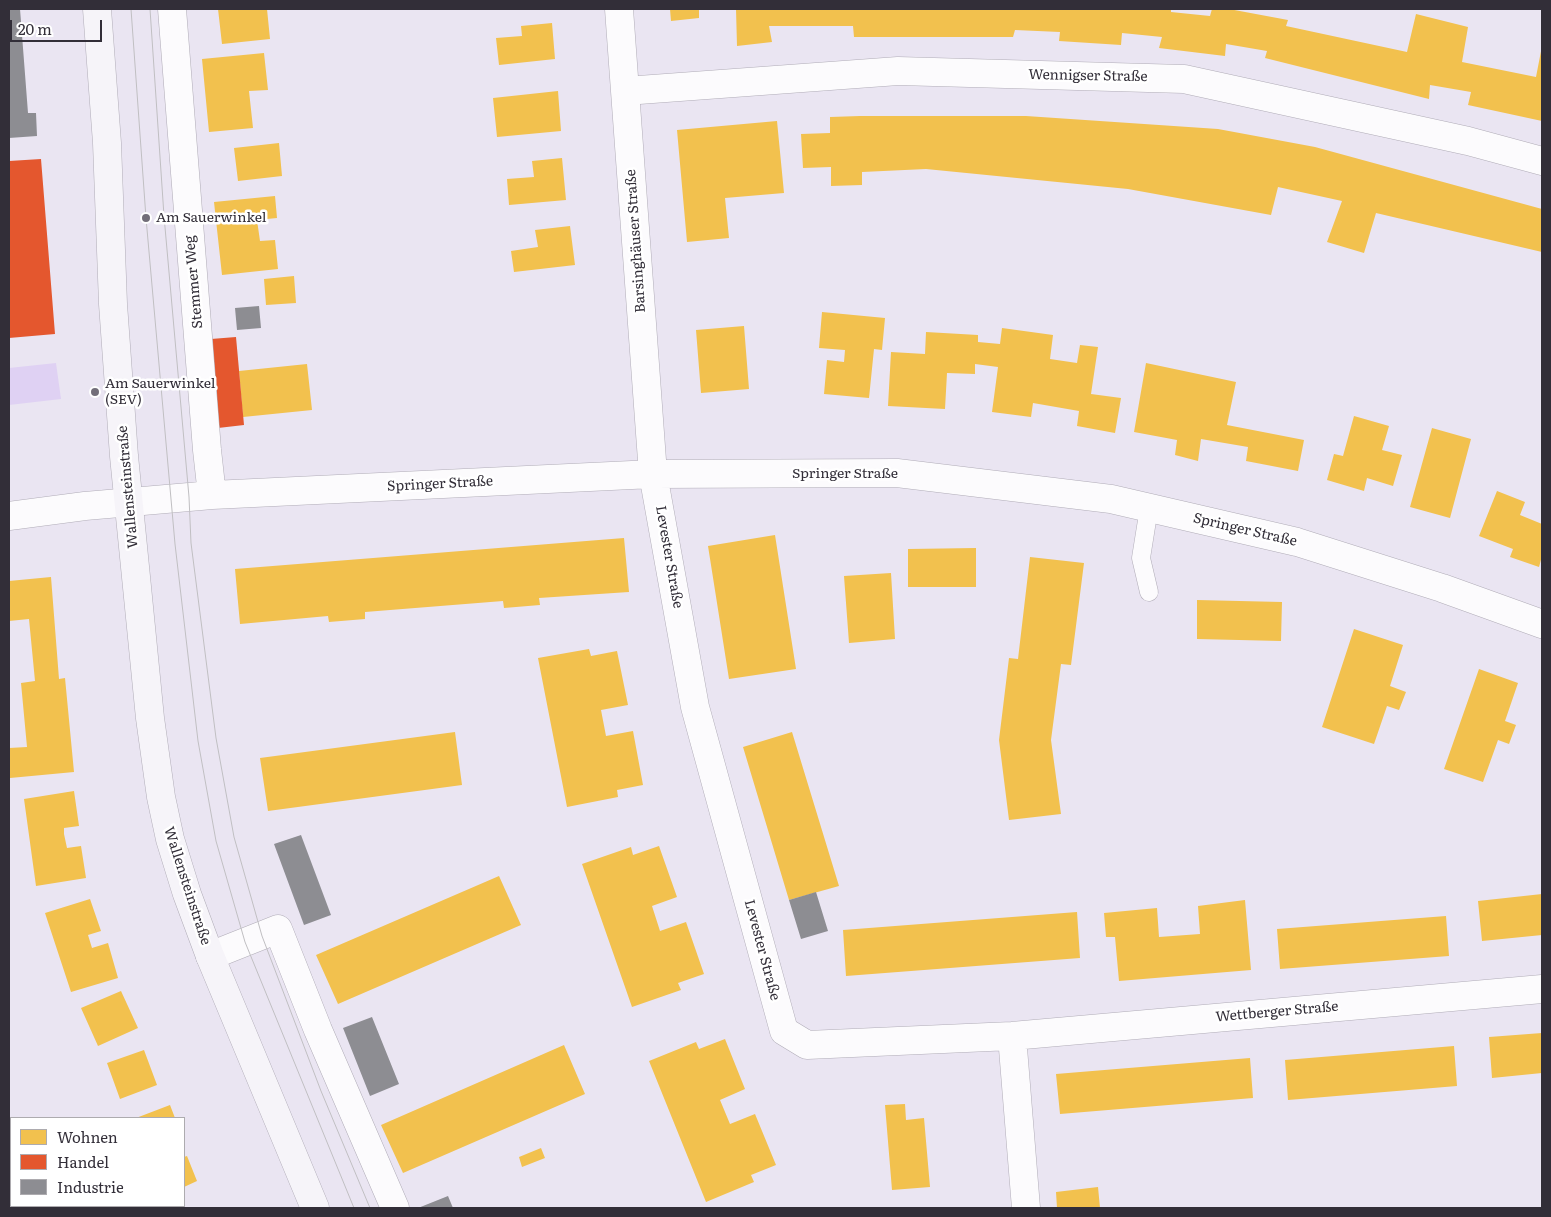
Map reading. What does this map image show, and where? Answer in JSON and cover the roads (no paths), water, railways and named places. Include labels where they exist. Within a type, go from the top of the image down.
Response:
[{"type":"street","name":"Wallensteinstraße","points":[[97,9],[107,143],[113,304],[128,502],[150,718],[161,797],[170,839],[187,894],[210,956],[315,1208]]},
{"type":"street","name":"Stemmer Weg","points":[[172,9],[212,495]]},
{"type":"street","name":"Barsinghäuser Straße","points":[[619,9],[653,474]]},
{"type":"street","name":"Wennigser Straße","points":[[625,91],[898,71],[1184,79],[1468,141],[1542,161]]},
{"type":"street","name":"Springer Straße","points":[[128,502],[212,495],[653,474],[897,473],[1111,499],[1297,542],[1442,588],[1542,624]]},
{"type":"street","name":"Levester Straße","points":[[653,474],[695,707],[784,1031],[807,1045],[1012,1036]]},
{"type":"street","points":[[9,516],[128,502]]},
{"type":"street","name":"Wallensteinstraße","points":[[210,956],[278,929],[318,1030],[395,1208]]},
{"type":"street","name":"Wettberger Straße","points":[[1012,1036],[1542,989]]},
{"type":"street","points":[[1012,1036],[1026,1208]]},
{"type":"lane","points":[[1149,508],[1141,558],[1149,592]]},
{"type":"tram line","points":[[131,9],[146,218],[175,544],[198,741],[216,841],[245,942],[354,1208]]},
{"type":"tram line","points":[[150,9],[164,216],[189,497],[191,543],[216,738],[234,837],[262,936],[321,1091],[370,1208]]},
{"type":"place","name":"Am Sauerwinkel","points":[[146,218]]},
{"type":"place","name":"Am Sauerwinkel (SEV)","points":[[95,392]]}]
